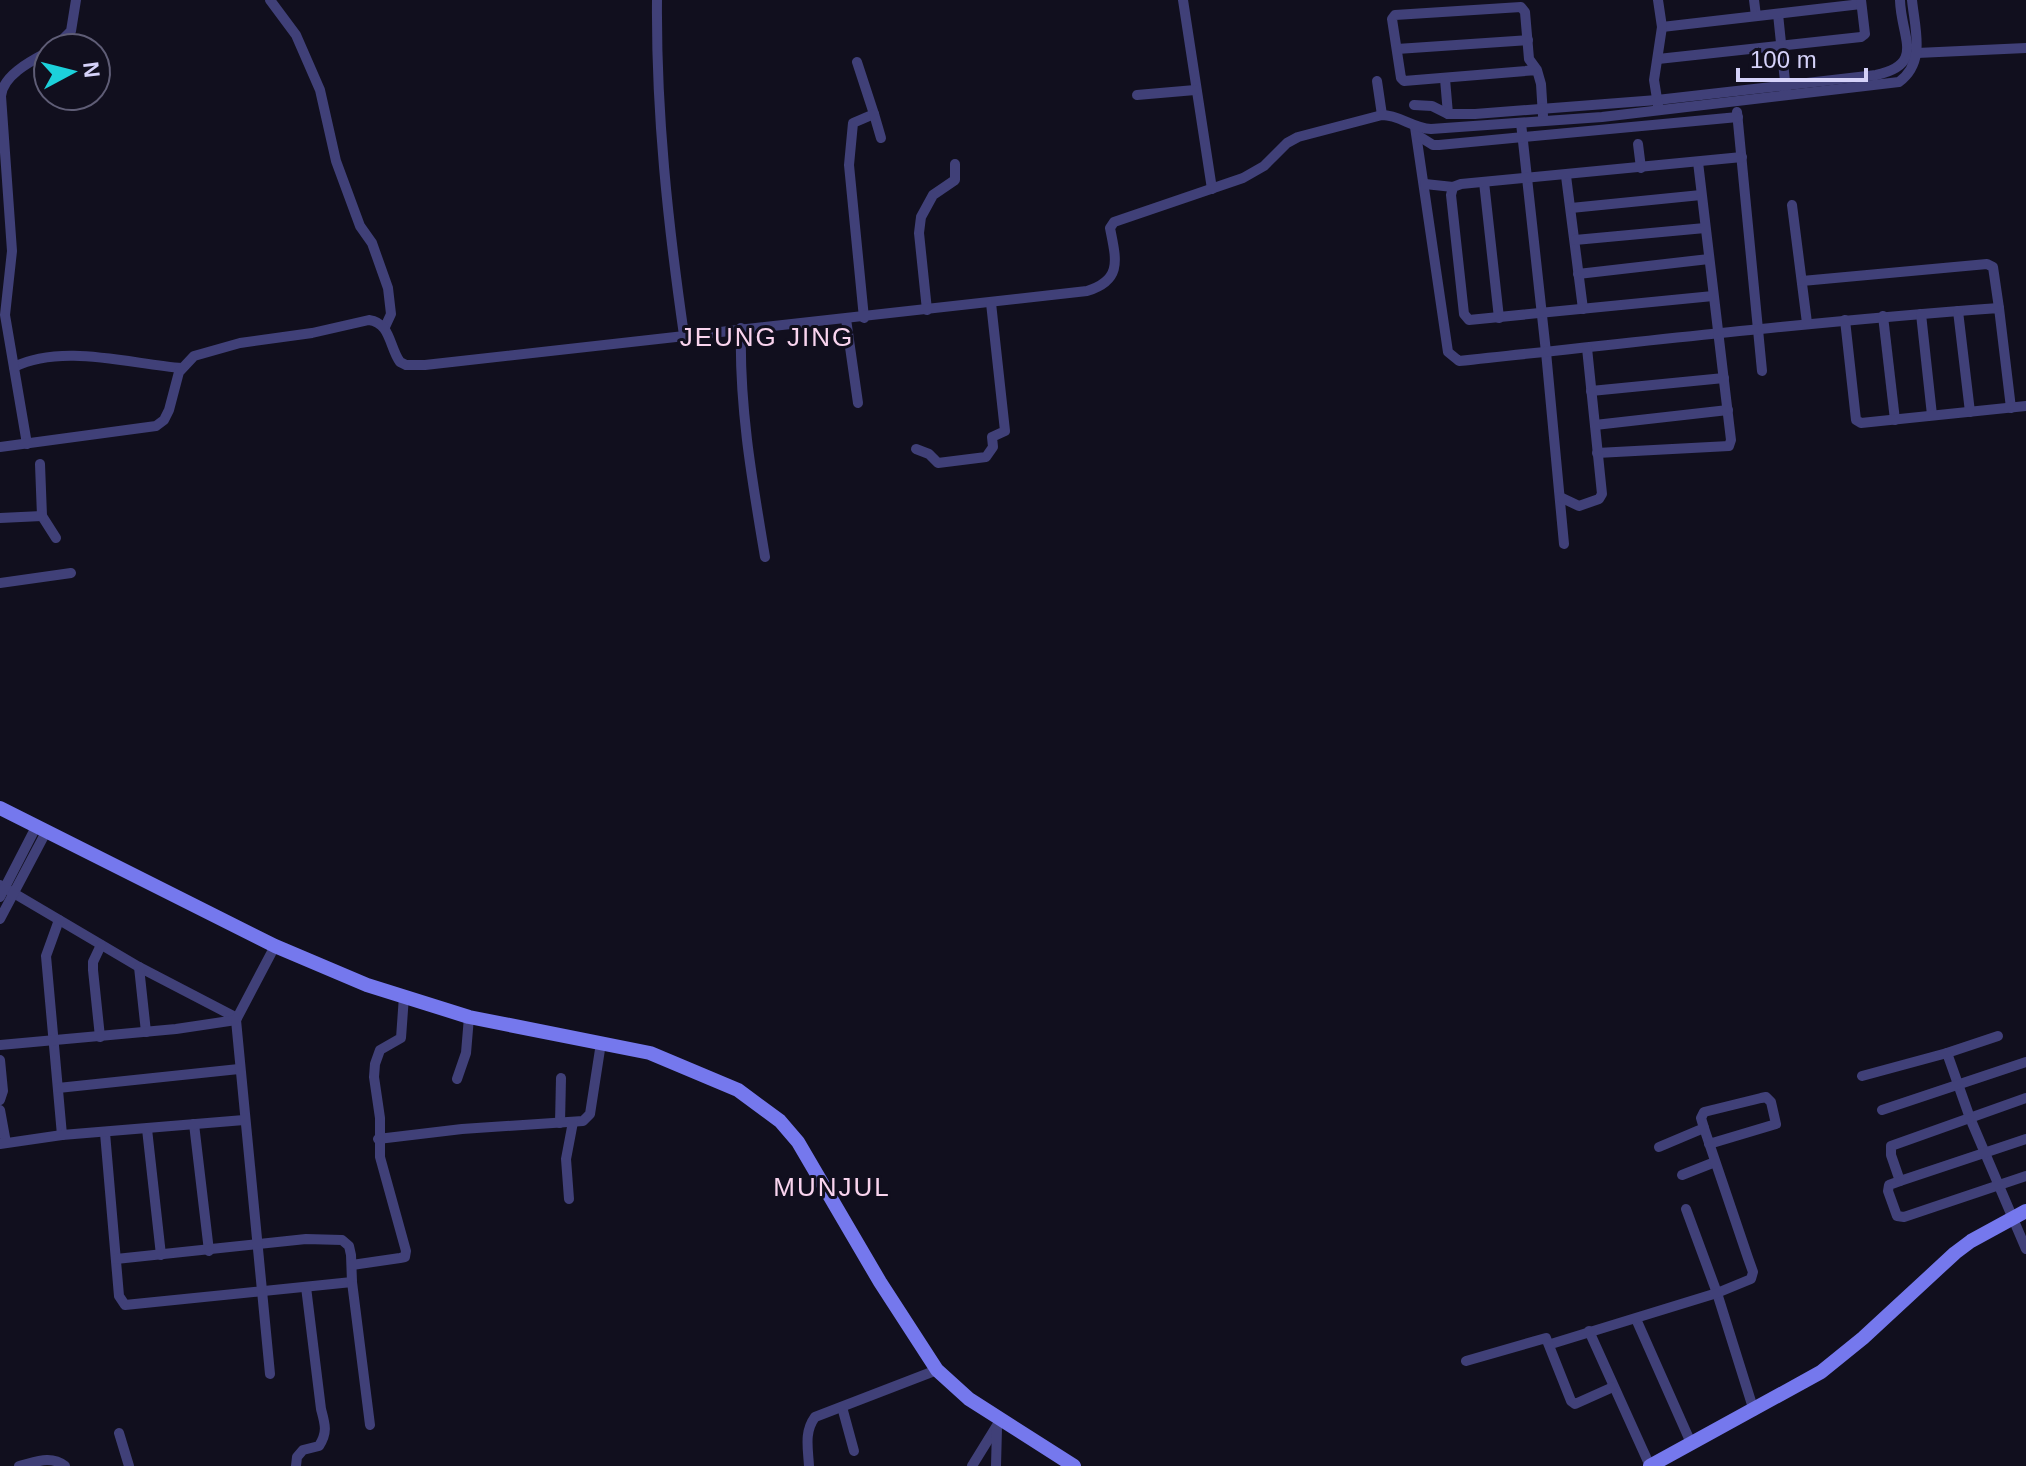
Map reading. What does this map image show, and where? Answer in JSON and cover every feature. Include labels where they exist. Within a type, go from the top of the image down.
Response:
[{"type":"street","points":[[70,32],[76,0]]},
{"type":"street","points":[[270,0],[296,35],[320,90],[336,161],[360,226],[372,243],[388,288],[391,314],[385,327]]},
{"type":"street","points":[[657,0],[656,71],[668,226],[684,335]]},
{"type":"street","points":[[1183,0],[1212,189]]},
{"type":"street","points":[[1650,125],[1655,108],[1654,80],[1662,27],[1658,0]]},
{"type":"street","points":[[1754,0],[1756,16]]},
{"type":"street","points":[[1784,0],[1781,46],[1786,91]]},
{"type":"street","points":[[1414,105],[1432,106],[1448,114],[1509,111],[1543,114],[1655,108],[1786,91],[1876,75],[1898,69],[1907,53],[1900,0]]},
{"type":"street","points":[[1786,91],[1899,82],[1914,67],[1917,53],[1912,0]]},
{"type":"street","points":[[1658,59],[1861,37],[1865,34],[1861,2],[1662,27]]},
{"type":"street","points":[[1537,70],[1404,81],[1392,19],[1395,15],[1521,7],[1525,12],[1529,59],[1537,70],[1541,84],[1543,114]]},
{"type":"street","points":[[1397,49],[1528,40]]},
{"type":"street","points":[[1917,53],[2026,48]]},
{"type":"street","points":[[857,62],[881,138]]},
{"type":"street","points":[[27,444],[5,315],[12,251],[0,104],[2,87],[7,80],[32,63]]},
{"type":"street","points":[[1445,79],[1448,114]]},
{"type":"street","points":[[1377,81],[1382,115]]},
{"type":"street","points":[[1137,95],[1195,90]]},
{"type":"street","points":[[1729,99],[1738,117],[1762,371]]},
{"type":"street","points":[[1509,111],[1522,135],[1564,544]]},
{"type":"street","points":[[864,318],[849,165],[853,123],[874,114]]},
{"type":"street","points":[[1416,131],[1516,123],[1543,114]]},
{"type":"street","points":[[0,447],[156,426],[164,420],[169,410],[182,368],[194,356],[240,343],[312,333],[369,320],[385,327],[396,357],[406,365],[505,357],[741,328],[864,318],[1087,291],[1102,287],[1115,269],[1110,228],[1114,222],[1243,178],[1264,166],[1287,143],[1298,137],[1382,115],[1392,115],[1433,145],[1738,117]]},
{"type":"street","points":[[1416,131],[1448,352],[1459,361],[1807,323],[1999,308]]},
{"type":"street","points":[[1638,144],[1641,168]]},
{"type":"street","points":[[1425,184],[1453,187],[1742,157]]},
{"type":"street","points":[[1597,453],[1729,446],[1728,410],[1698,162]]},
{"type":"street","points":[[927,310],[919,225],[933,195],[955,180],[955,164]]},
{"type":"street","points":[[1566,176],[1583,309]]},
{"type":"street","points":[[1484,182],[1499,318]]},
{"type":"street","points":[[1453,187],[1451,195],[1464,314],[1469,320],[1713,296]]},
{"type":"street","points":[[1571,208],[1701,195]]},
{"type":"street","points":[[1792,205],[1807,323]]},
{"type":"street","points":[[1575,240],[1705,228]]},
{"type":"street","points":[[1578,274],[1709,259]]},
{"type":"street","points":[[1802,281],[1987,264],[1993,267],[2011,408]]},
{"type":"street","points":[[916,449],[929,454],[938,463],[986,457],[993,447],[992,437],[1004,433],[991,303]]},
{"type":"street","points":[[1958,311],[1970,412]]},
{"type":"street","points":[[1921,314],[1932,415]]},
{"type":"street","points":[[1883,316],[1895,420]]},
{"type":"street","points":[[846,319],[858,403]]},
{"type":"street","points":[[1845,320],[1856,420],[1867,423],[2026,406]]},
{"type":"street","points":[[741,328],[744,430],[765,557]]},
{"type":"street","points":[[1560,497],[1579,506],[1599,499],[1601,487],[1587,348]]},
{"type":"street","points":[[14,367],[28,360],[68,355],[182,368]]},
{"type":"street","points":[[1591,391],[1724,378]]},
{"type":"street","points":[[1595,425],[1728,410]]},
{"type":"street","points":[[40,464],[42,516],[56,538]]},
{"type":"street","points":[[0,518],[42,516]]},
{"type":"street","points":[[0,583],[71,573]]},
{"type":"street","points":[[0,808],[275,946],[367,985],[469,1017],[650,1053],[738,1090],[780,1121],[798,1142],[880,1282],[937,1370],[999,1422],[1058,1462],[1074,1466]]},
{"type":"street","points":[[0,919],[5,891],[41,830]]},
{"type":"street","points":[[5,891],[236,1019]]},
{"type":"street","points":[[59,920],[46,956],[62,1135]]},
{"type":"street","points":[[100,1037],[93,962],[101,945]]},
{"type":"street","points":[[270,1374],[236,1019],[275,946]]},
{"type":"street","points":[[139,967],[146,1032]]},
{"type":"street","points":[[352,1265],[405,1257],[399,1224],[384,1182],[374,1077],[380,1050],[401,1038],[404,996]]},
{"type":"street","points":[[457,1079],[466,1053],[469,1017]]},
{"type":"street","points":[[0,1045],[146,1032],[236,1019]]},
{"type":"street","points":[[1862,1076],[1998,1036]]},
{"type":"street","points":[[378,1139],[462,1129],[583,1121],[590,1114],[601,1043]]},
{"type":"street","points":[[1947,1053],[1970,1118],[2026,1249]]},
{"type":"street","points":[[0,1060],[1,1094]]},
{"type":"street","points":[[1882,1110],[2026,1062]]},
{"type":"street","points":[[58,1088],[239,1069]]},
{"type":"street","points":[[560,1123],[561,1078]]},
{"type":"street","points":[[1551,1344],[1717,1293],[1751,1279],[1753,1272],[1715,1162],[1709,1144],[1701,1118],[1704,1112],[1761,1098],[1766,1097],[1771,1102],[1777,1122],[1773,1126],[1709,1144]]},
{"type":"street","points":[[1900,1181],[1891,1146],[2026,1098]]},
{"type":"street","points":[[0,1110],[3,1143],[244,1120]]},
{"type":"street","points":[[569,1199],[566,1159],[573,1122]]},
{"type":"street","points":[[194,1124],[209,1251]]},
{"type":"street","points":[[1659,1147],[1704,1128]]},
{"type":"street","points":[[147,1129],[161,1255]]},
{"type":"street","points":[[105,1133],[119,1296],[125,1305],[352,1282]]},
{"type":"street","points":[[2026,1139],[1889,1185],[1888,1191],[1896,1214],[1901,1217],[2026,1176]]},
{"type":"street","points":[[1682,1175],[1715,1162]]},
{"type":"street","points":[[1686,1209],[1717,1293],[1754,1411]]},
{"type":"street","points":[[1589,1331],[1650,1466],[1754,1411],[1828,1367],[1955,1253],[2011,1217],[2026,1211]]},
{"type":"street","points":[[116,1259],[306,1239],[342,1240],[349,1246],[352,1265],[370,1425]]},
{"type":"street","points":[[296,1466],[297,1457],[303,1450],[319,1446],[325,1437],[326,1427],[321,1409],[306,1287]]},
{"type":"street","points":[[1636,1319],[1691,1443]]},
{"type":"street","points":[[1466,1361],[1542,1337],[1551,1344],[1571,1401],[1575,1404],[1613,1387]]},
{"type":"street","points":[[809,1466],[807,1439],[809,1426],[815,1417],[937,1370]]},
{"type":"street","points":[[842,1407],[854,1451]]},
{"type":"street","points":[[972,1466],[999,1422]]},
{"type":"street","points":[[996,1466],[999,1422]]},
{"type":"street","points":[[119,1433],[129,1466]]},
{"type":"street","points":[[19,1466],[44,1460],[56,1460],[65,1466]]},
{"type":"district","name":"JEUNG JING","points":[[767,337]]},
{"type":"district","name":"MUNJUL","points":[[832,1187]]}]
